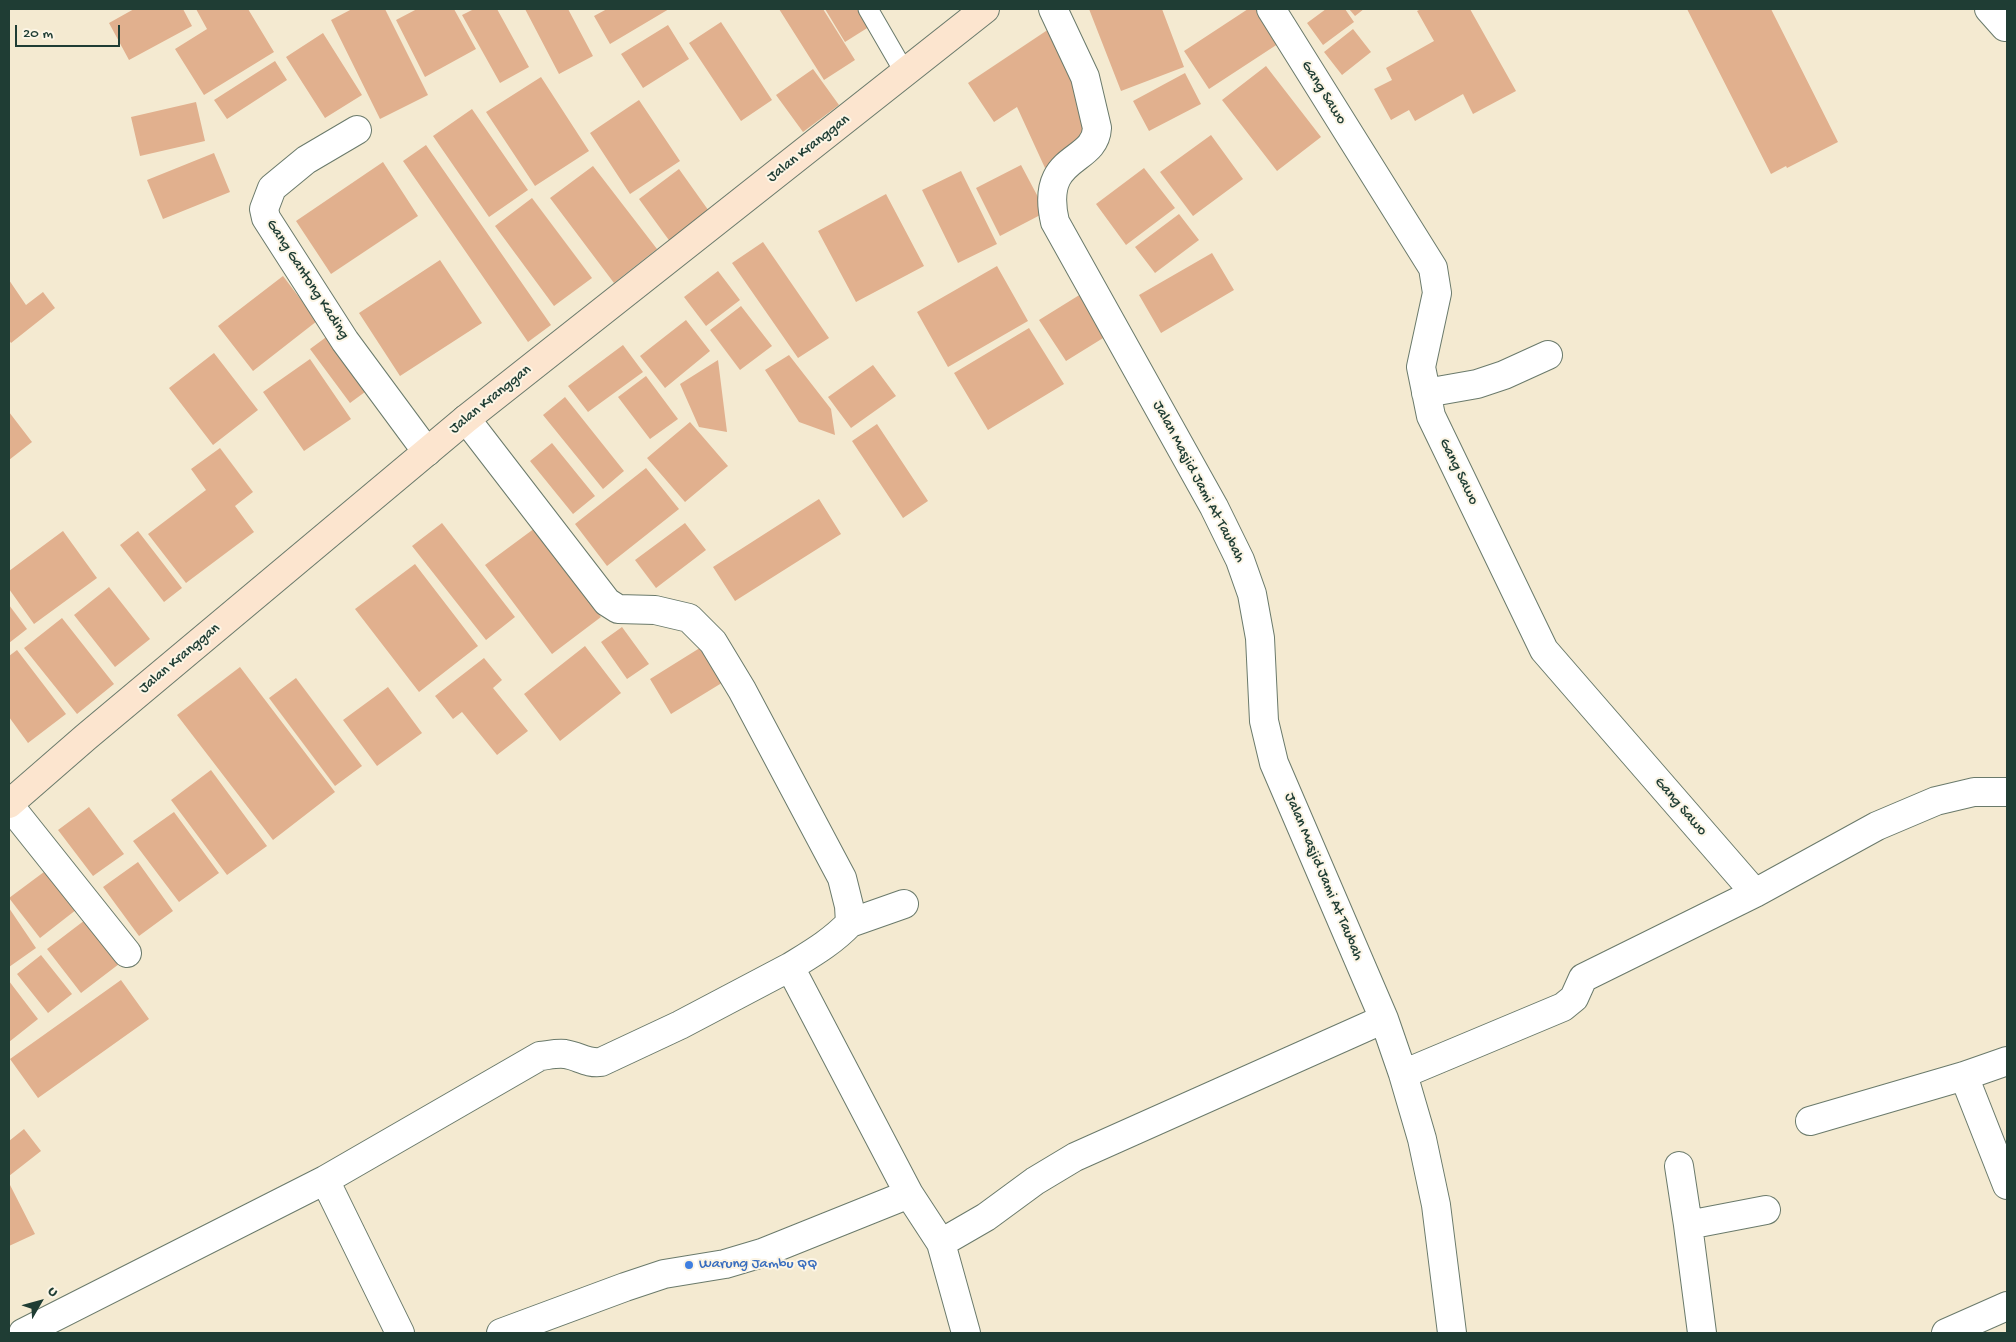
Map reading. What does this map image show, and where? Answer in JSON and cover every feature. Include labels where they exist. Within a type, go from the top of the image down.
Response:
[{"type":"main road","name":"Jalan Kranggan","points":[[9,805],[86,737],[466,419],[985,9]]},
{"type":"street","name":"Jalan Masjid Jami At Taubah","points":[[1053,9],[1085,77],[1097,128],[1097,135],[1090,146],[1068,163],[1060,171],[1056,180],[1052,200],[1056,222],[1214,507],[1240,560],[1252,594],[1260,638],[1264,721],[1274,763],[1384,1019],[1403,1074],[1422,1139],[1436,1205],[1452,1333]]},
{"type":"street","name":"Gang Sawo","points":[[1271,9],[1433,268],[1437,293],[1421,367],[1432,416],[1544,650],[1755,892]]},
{"type":"street","name":"Gang Gantong Kading","points":[[357,130],[306,160],[272,188],[264,209],[266,218],[345,341],[427,452]]},
{"type":"street","points":[[1426,394],[1477,384],[1504,375],[1548,355]]},
{"type":"street","points":[[466,419],[607,602],[618,609],[655,610],[689,618],[713,642],[742,690],[842,878],[849,906],[850,922]]},
{"type":"street","points":[[1403,1074],[1562,1007],[1574,998],[1583,978],[1755,892],[1877,826],[1936,801],[1974,792],[2007,792]]},
{"type":"street","points":[[9,805],[127,953]]},
{"type":"street","points":[[23,1333],[325,1180],[540,1056],[567,1054],[592,1063],[601,1062],[680,1025],[790,967],[826,945],[850,922],[904,904]]},
{"type":"street","points":[[790,967],[909,1194],[941,1243],[966,1333]]},
{"type":"street","points":[[941,1243],[986,1217],[1035,1181],[1075,1157],[1384,1019]]},
{"type":"street","points":[[1810,1120],[1964,1076],[2007,1061]]},
{"type":"street","points":[[1964,1076],[2007,1185]]},
{"type":"street","points":[[1679,1166],[1702,1333]]},
{"type":"street","points":[[325,1180],[400,1333]]},
{"type":"street","points":[[501,1333],[664,1274],[725,1264],[762,1253],[909,1194]]},
{"type":"street","points":[[1688,1226],[1766,1210]]},
{"type":"street","points":[[1946,1333],[2007,1306]]},
{"type":"lane","points":[[868,9],[905,73]]},
{"type":"building","points":[[134,9],[183,9],[192,26],[129,60],[109,23]]},
{"type":"building","points":[[196,9],[248,9],[274,52],[204,95],[175,49],[207,29]]},
{"type":"building","points":[[352,9],[385,9],[428,95],[380,119],[331,20]]},
{"type":"building","points":[[417,9],[454,9],[476,49],[425,77],[396,20]]},
{"type":"building","points":[[474,9],[497,9],[529,67],[500,83],[462,15]]},
{"type":"building","points":[[525,9],[568,9],[593,56],[559,74]]},
{"type":"building","points":[[607,9],[669,9],[610,44],[594,16]]},
{"type":"building","points":[[779,9],[823,9],[855,60],[824,80]]},
{"type":"building","points":[[825,9],[862,9],[872,25],[845,42]]},
{"type":"building","points":[[1089,9],[1162,9],[1184,67],[1121,91]]},
{"type":"building","points":[[1248,9],[1267,9],[1287,38],[1209,89],[1184,51]]},
{"type":"building","points":[[1326,9],[1345,9],[1354,22],[1323,45],[1307,23]]},
{"type":"building","points":[[1349,9],[1364,9],[1355,16]]},
{"type":"building","points":[[1421,9],[1470,9],[1516,91],[1473,114],[1463,94],[1415,121],[1409,110],[1391,120],[1374,89],[1392,80],[1386,68],[1434,41],[1417,11]]},
{"type":"building","points":[[1687,9],[1771,9],[1838,142],[1771,174]]},
{"type":"building","points":[[721,22],[772,100],[741,121],[689,43]]},
{"type":"building","points":[[668,25],[689,59],[643,88],[621,54]]},
{"type":"building","points":[[1052,27],[1078,66],[1091,136],[1045,168],[1017,107],[994,122],[968,83]]},
{"type":"building","points":[[1353,29],[1371,52],[1342,75],[1324,52]]},
{"type":"building","points":[[323,33],[362,95],[325,118],[286,57]]},
{"type":"building","points":[[275,61],[287,80],[227,119],[214,100]]},
{"type":"building","points":[[1266,66],[1321,137],[1277,171],[1222,100]]},
{"type":"building","points":[[813,69],[839,105],[803,132],[776,95]]},
{"type":"building","points":[[1185,73],[1201,104],[1149,131],[1133,101]]},
{"type":"building","points":[[541,77],[589,151],[535,186],[486,112]]},
{"type":"building","points":[[639,100],[680,161],[630,194],[590,133]]},
{"type":"building","points":[[196,102],[205,141],[140,156],[131,117]]},
{"type":"building","points":[[472,109],[528,190],[489,217],[433,136]]},
{"type":"building","points":[[1211,135],[1243,179],[1193,216],[1160,172]]},
{"type":"building","points":[[426,145],[551,325],[528,342],[403,161]]},
{"type":"building","points":[[214,153],[230,192],[163,219],[147,180]]},
{"type":"building","points":[[383,162],[418,216],[331,274],[296,221]]},
{"type":"building","points":[[1021,165],[1046,212],[1000,236],[976,188]]},
{"type":"building","points":[[593,166],[657,249],[614,283],[550,198]]},
{"type":"building","points":[[1144,168],[1175,208],[1126,245],[1096,204]]},
{"type":"building","points":[[679,169],[711,214],[671,243],[639,199]]},
{"type":"building","points":[[961,171],[997,244],[958,263],[922,190]]},
{"type":"building","points":[[886,194],[924,266],[856,302],[818,231]]},
{"type":"building","points":[[532,198],[592,278],[554,306],[495,226]]},
{"type":"building","points":[[1179,214],[1199,240],[1155,273],[1135,247]]},
{"type":"building","points":[[763,242],[829,338],[798,358],[732,263]]},
{"type":"building","points":[[1212,253],[1234,290],[1161,333],[1139,295]]},
{"type":"building","points":[[440,260],[482,323],[400,376],[359,313]]},
{"type":"building","points":[[997,266],[1028,321],[948,367],[917,312]]},
{"type":"building","points":[[718,271],[740,300],[706,326],[684,297]]},
{"type":"building","points":[[283,276],[317,321],[253,371],[218,326]]},
{"type":"building","points":[[9,280],[26,305],[43,292],[55,308],[11,343],[9,340]]},
{"type":"building","points":[[1081,294],[1108,335],[1066,361],[1039,320]]},
{"type":"building","points":[[741,306],[772,346],[740,370],[710,330]]},
{"type":"building","points":[[686,320],[710,351],[665,388],[640,356]]},
{"type":"building","points":[[1029,328],[1064,384],[988,430],[954,373]]},
{"type":"building","points":[[329,335],[369,389],[350,403],[310,349]]},
{"type":"building","points":[[623,345],[643,372],[588,412],[568,386]]},
{"type":"building","points":[[214,353],[258,410],[213,445],[169,388]]},
{"type":"building","points":[[789,355],[831,409],[835,435],[799,422],[765,370]]},
{"type":"building","points":[[310,359],[351,419],[304,451],[263,392]]},
{"type":"building","points":[[718,360],[727,432],[699,427],[680,384]]},
{"type":"building","points":[[873,365],[896,396],[851,428],[828,397]]},
{"type":"building","points":[[646,376],[678,419],[650,439],[618,397]]},
{"type":"building","points":[[565,397],[624,471],[603,489],[543,415]]},
{"type":"building","points":[[9,412],[32,442],[9,460]]},
{"type":"building","points":[[690,422],[728,466],[685,502],[647,458]]},
{"type":"building","points":[[877,424],[928,501],[903,518],[852,441]]},
{"type":"building","points":[[552,443],[595,496],[573,514],[530,461]]},
{"type":"building","points":[[220,448],[253,492],[235,506],[254,532],[186,583],[148,534],[206,490],[191,469]]},
{"type":"building","points":[[646,468],[679,509],[607,566],[575,524]]},
{"type":"building","points":[[819,499],[841,534],[735,601],[713,567]]},
{"type":"building","points":[[442,523],[515,617],[486,640],[412,546]]},
{"type":"building","points":[[685,523],[706,550],[656,588],[635,560]]},
{"type":"building","points":[[535,528],[601,617],[552,654],[485,565]]},
{"type":"building","points":[[63,531],[97,578],[34,624],[9,589],[9,571]]},
{"type":"building","points":[[138,531],[182,588],[164,602],[120,545]]},
{"type":"building","points":[[415,564],[478,646],[419,692],[355,609]]},
{"type":"building","points":[[109,587],[150,639],[115,667],[74,615]]},
{"type":"building","points":[[9,605],[27,629],[9,643]]},
{"type":"building","points":[[62,618],[114,684],[77,714],[24,648]]},
{"type":"building","points":[[622,627],[649,664],[627,679],[601,642]]},
{"type":"building","points":[[585,646],[621,693],[560,741],[524,694]]},
{"type":"building","points":[[703,646],[725,681],[671,714],[650,679]]},
{"type":"building","points":[[17,650],[66,714],[28,743],[9,717],[9,656]]},
{"type":"building","points":[[484,658],[502,680],[493,688],[528,731],[497,755],[462,712],[453,719],[435,696]]},
{"type":"building","points":[[240,667],[335,792],[273,840],[177,715]]},
{"type":"building","points":[[296,678],[362,766],[335,786],[269,698]]},
{"type":"building","points":[[388,687],[422,733],[377,766],[343,720]]},
{"type":"building","points":[[211,770],[267,846],[227,875],[171,800]]},
{"type":"building","points":[[89,807],[124,854],[93,876],[58,830]]},
{"type":"building","points":[[174,812],[219,873],[179,902],[133,841]]},
{"type":"building","points":[[138,862],[173,911],[139,936],[103,887]]},
{"type":"building","points":[[52,866],[81,906],[40,938],[9,898]]},
{"type":"building","points":[[9,908],[36,948],[9,967]]},
{"type":"building","points":[[85,920],[119,964],[81,993],[47,949]]},
{"type":"building","points":[[41,955],[72,994],[48,1013],[17,974]]},
{"type":"building","points":[[121,980],[149,1019],[38,1098],[10,1059]]},
{"type":"building","points":[[9,981],[38,1019],[9,1042]]},
{"type":"building","points":[[24,1129],[41,1151],[9,1176],[9,1141]]},
{"type":"building","points":[[9,1183],[35,1234],[9,1246]]},
{"type":"place","name":"Warung Jambu QQ","points":[[689,1265]]}]
